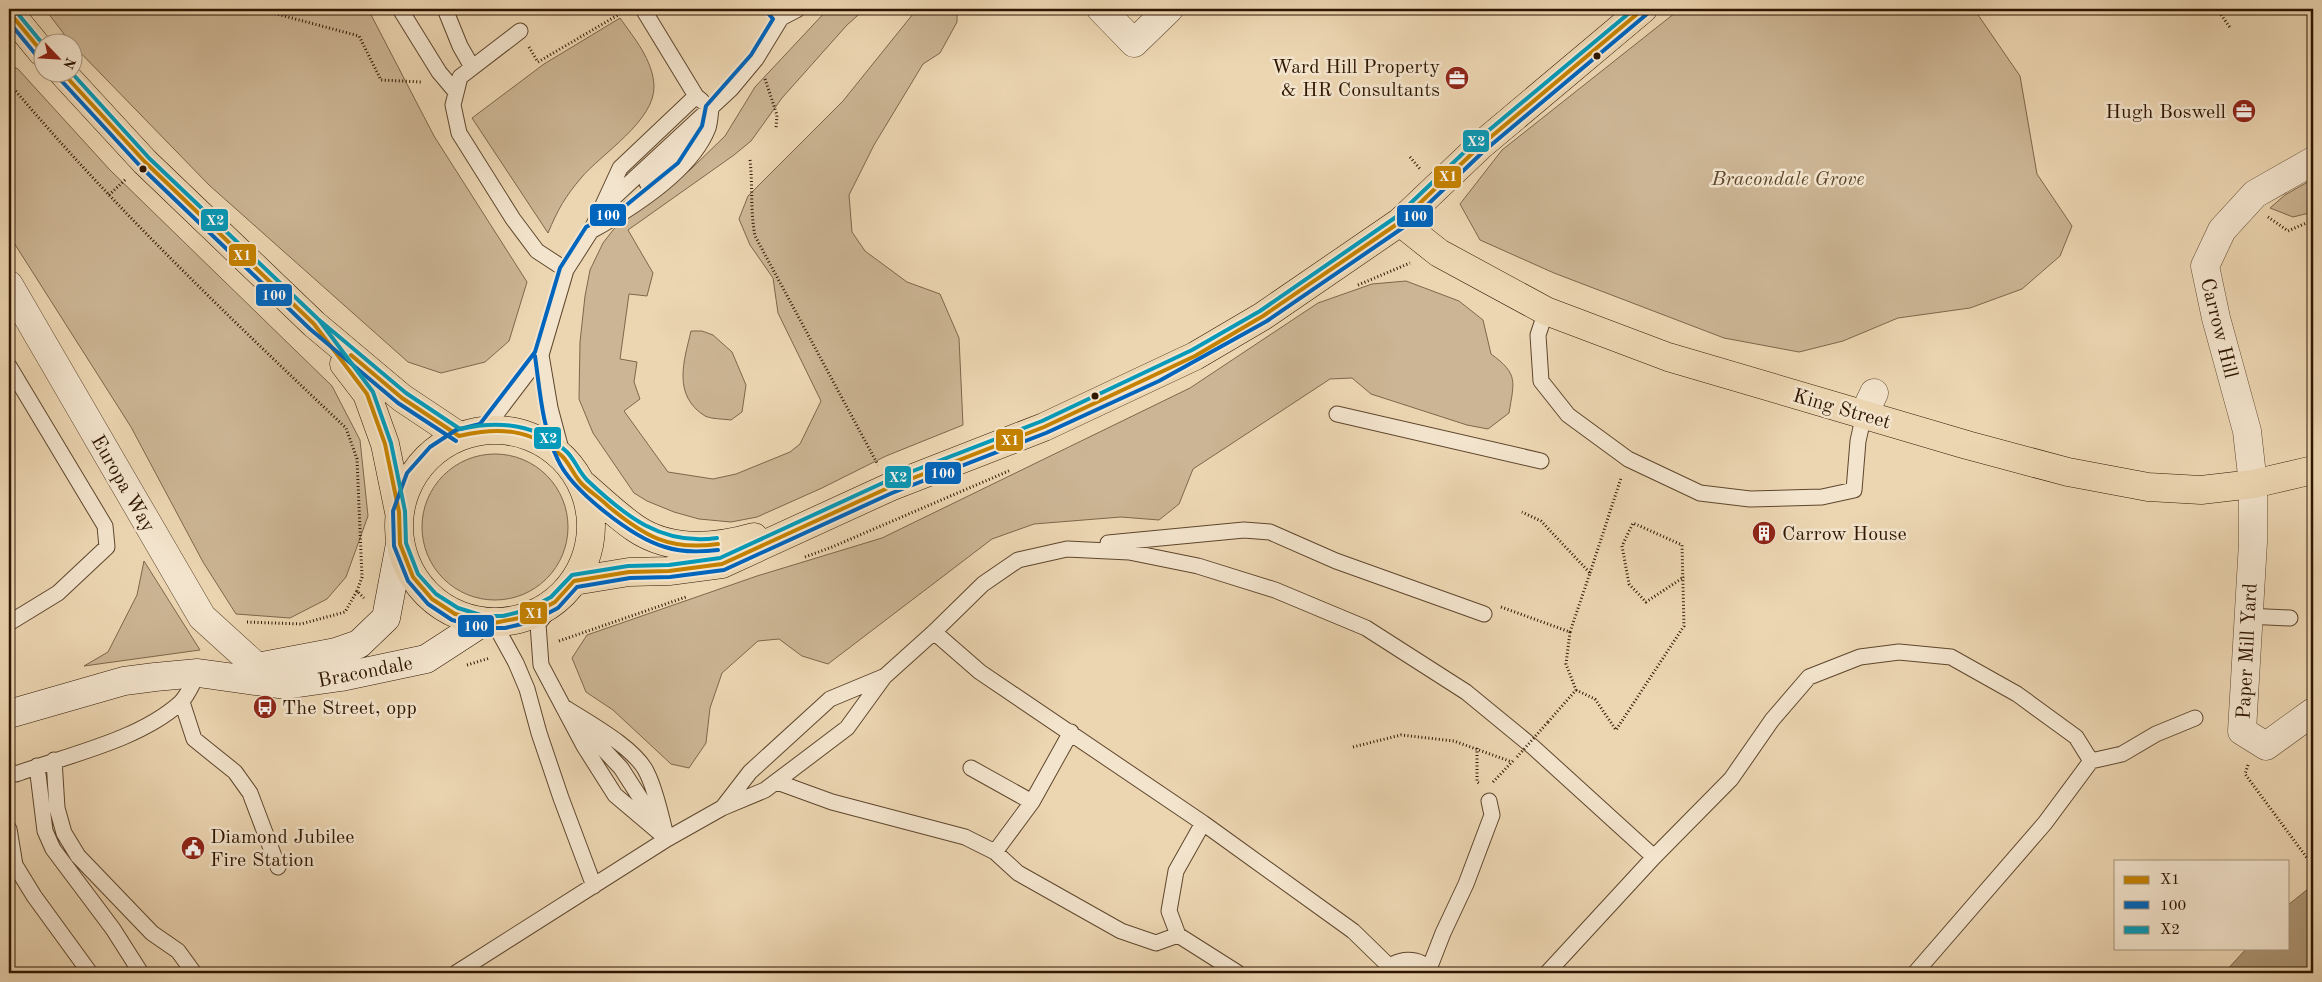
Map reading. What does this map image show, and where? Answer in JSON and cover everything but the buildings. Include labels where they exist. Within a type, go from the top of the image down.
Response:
[{"type":"main road","points":[[574,581],[630,572],[669,571],[722,564],[890,487],[1044,427],[1195,356],[1263,316],[1400,222],[1480,146],[1642,9]]},
{"type":"main road","points":[[9,12],[26,37]]},
{"type":"main road","points":[[71,82],[145,162],[314,324],[402,398],[471,433]]},
{"type":"main road","name":"King Street","points":[[1400,222],[1439,253],[1546,311],[1668,357],[1869,404],[2068,472],[2148,487],[2202,490],[2253,484],[2313,470]]},
{"type":"main road","points":[[314,324],[367,394],[385,444],[399,512],[400,544],[413,577],[432,599],[455,614],[488,622],[529,616],[554,602],[574,581],[588,554],[590,512],[582,483]]},
{"type":"main road","points":[[399,512],[412,476],[433,452],[471,433],[509,430],[539,440],[563,457],[582,483],[636,528],[662,541],[697,547],[736,542],[826,516]]},
{"type":"street","points":[[1102,9],[1134,43],[1169,9]]},
{"type":"street","name":"Carrow Hill","points":[[2253,484],[2247,432],[2205,266],[2222,230],[2255,194],[2313,161]]},
{"type":"street","name":"Europa Way","points":[[9,285],[202,617],[247,672]]},
{"type":"street","name":"Paper Mill Yard","points":[[2253,484],[2253,542],[2247,616],[2242,730],[2266,746],[2313,712]]},
{"type":"street","name":"Bracondale","points":[[21,711],[124,681],[198,674],[247,672],[336,652],[359,644],[386,618],[400,544]]},
{"type":"street","name":"Bracondale","points":[[247,672],[285,685],[341,677],[426,659],[488,622]]},
{"type":"lane","points":[[400,9],[452,87],[453,105],[460,132],[513,219],[537,251],[566,270]]},
{"type":"lane","points":[[445,9],[460,46],[472,67]]},
{"type":"lane","points":[[643,9],[696,96],[711,109]]},
{"type":"lane","points":[[598,214],[623,187],[711,109],[756,59],[777,13],[798,9]]},
{"type":"lane","points":[[452,87],[460,76],[520,31]]},
{"type":"lane","points":[[471,433],[541,355],[566,270],[591,231],[620,168],[696,96]]},
{"type":"lane","points":[[591,231],[627,212],[683,167],[708,128],[711,109]]},
{"type":"lane","points":[[1546,311],[1538,335],[1541,382],[1568,415],[1628,459],[1700,493],[1750,499],[1822,497],[1854,490],[1858,441],[1869,404]]},
{"type":"lane","points":[[541,355],[550,408],[563,457]]},
{"type":"lane","points":[[9,366],[104,526],[107,546],[58,593],[9,623]]},
{"type":"lane","points":[[1337,414],[1541,460]]},
{"type":"lane","points":[[456,973],[667,839],[722,808],[765,790],[777,782],[846,728],[884,677],[934,632],[982,584],[1018,560],[1067,549],[1142,539],[1244,530],[1270,532],[1336,560],[1484,614]]},
{"type":"lane","points":[[1067,549],[1129,552],[1198,566],[1275,590],[1366,628],[1466,692],[1533,746],[1654,857]]},
{"type":"lane","points":[[554,602],[538,624],[538,646],[541,665],[584,746],[615,795],[667,839]]},
{"type":"lane","points":[[2247,616],[2290,618]]},
{"type":"lane","points":[[488,622],[514,658],[527,689],[539,733],[561,798],[594,886]]},
{"type":"lane","points":[[934,632],[980,672],[1203,823],[1353,931],[1386,970],[1402,960],[1417,961],[1431,971],[1443,933],[1466,884],[1492,815],[1489,796]]},
{"type":"lane","points":[[1546,973],[1654,857],[1731,779],[1772,720],[1809,677],[1860,656],[1900,652],[1950,657],[2025,699],[2076,737],[2091,761]]},
{"type":"lane","points":[[11,777],[36,766],[124,737],[158,720],[182,702],[198,674]]},
{"type":"lane","points":[[722,808],[750,772],[830,699],[884,677]]},
{"type":"lane","points":[[182,702],[194,739],[235,772],[250,793],[278,867]]},
{"type":"lane","points":[[563,706],[604,732],[636,758],[647,772],[667,839]]},
{"type":"lane","points":[[1915,973],[2045,822],[2091,761],[2122,754],[2156,734],[2195,718]]},
{"type":"lane","points":[[995,852],[1032,802],[1071,732]]},
{"type":"lane","points":[[54,760],[57,808],[64,833],[78,856],[152,933],[178,951],[194,973]]},
{"type":"lane","points":[[36,766],[45,831],[53,849],[113,929],[141,973]]},
{"type":"lane","points":[[971,768],[1032,802]]},
{"type":"lane","points":[[777,782],[832,802],[965,837],[995,852],[1018,873],[1120,931],[1156,943],[1178,935]]},
{"type":"lane","points":[[1203,823],[1176,871],[1169,911],[1178,935],[1238,973]]},
{"type":"lane","points":[[9,829],[15,865],[34,896],[90,973]]},
{"type":"path","points":[[258,9],[359,36],[380,80],[452,87]]},
{"type":"path","points":[[520,31],[538,62],[628,9]]},
{"type":"path","points":[[2217,9],[2232,29]]},
{"type":"path","points":[[756,59],[770,90],[777,115],[776,128]]},
{"type":"path","points":[[9,84],[145,232],[346,428],[357,459],[362,577],[356,590]]},
{"type":"path","points":[[750,160],[753,185],[750,212],[755,236],[890,487]]},
{"type":"path","points":[[2266,215],[2288,231],[2313,220]]},
{"type":"path","points":[[1628,459],[1570,632],[1566,664],[1576,690],[1595,699],[1616,730],[1684,626],[1684,577],[1682,545],[1634,523],[1622,546],[1629,584],[1646,602],[1684,577]]},
{"type":"path","points":[[1522,512],[1541,521],[1590,573]]},
{"type":"path","points":[[1497,606],[1570,632]]},
{"type":"path","points":[[1477,748],[1478,782],[1489,796],[1512,762],[1576,690]]},
{"type":"path","points":[[1353,747],[1401,735],[1454,740],[1512,762]]},
{"type":"path","points":[[2257,740],[2245,774],[2313,866]]},
{"type":"green space","points":[[45,9],[368,9],[434,136],[527,282],[509,341],[485,362],[441,373],[408,362],[209,185],[82,54],[82,32],[62,32]]},
{"type":"green space","points":[[828,9],[865,9],[847,25],[782,98],[751,141],[628,230],[653,273],[647,296],[629,294],[620,359],[637,362],[634,382],[640,399],[624,411],[668,472],[713,479],[736,474],[790,452],[800,444],[821,401],[778,313],[773,278],[750,245],[739,219],[748,196],[843,101],[917,9],[957,9],[957,22],[940,53],[923,64],[874,145],[849,195],[852,232],[865,251],[907,282],[940,294],[959,338],[963,425],[886,456],[822,488],[757,517],[731,522],[699,519],[674,512],[647,501],[634,493],[593,433],[579,399],[580,342],[590,270],[603,243],[617,225],[690,170],[725,136],[755,87]]},
{"type":"green space","name":"Bracondale Grove","points":[[1680,9],[1974,9],[2020,76],[2037,174],[2072,226],[2060,256],[2022,289],[1970,308],[1898,318],[1843,341],[1799,352],[1724,338],[1554,273],[1480,240],[1460,204],[1502,150]]},
{"type":"green space","points":[[620,18],[637,41],[650,67],[654,86],[652,99],[646,112],[637,124],[575,185],[562,204],[548,233],[472,118],[544,64]]},
{"type":"green space","points":[[9,64],[18,69],[110,170],[332,386],[360,440],[368,516],[346,577],[327,599],[290,618],[236,614],[203,562],[131,427],[9,235]]},
{"type":"green space","points":[[2313,179],[2313,212],[2293,217],[2270,208],[2285,195]]},
{"type":"green space","points":[[1406,281],[1459,301],[1483,320],[1491,354],[1506,367],[1510,373],[1513,386],[1509,413],[1488,429],[1467,425],[1371,394],[1352,378],[1330,379],[1193,469],[1179,504],[1159,520],[1121,517],[1034,524],[992,539],[828,664],[802,656],[779,639],[758,641],[722,673],[710,708],[706,743],[689,768],[671,764],[613,710],[586,692],[572,658],[587,635],[757,576],[882,538],[1190,388],[1318,303],[1372,284]]},
{"type":"green space","points":[[691,331],[702,331],[713,335],[732,352],[746,385],[742,412],[731,420],[705,416],[695,408],[688,398],[684,388],[683,377]]},
{"type":"green space","points":[[495,454],[523,459],[547,475],[563,499],[568,527],[563,555],[547,579],[523,595],[495,600],[467,595],[443,579],[427,555],[422,527],[427,499],[443,475],[467,459]]},
{"type":"green space","points":[[144,561],[200,650],[84,666],[108,652],[137,595]]},
{"type":"shaded area","points":[[2313,885],[2313,973],[2224,973],[2245,950],[2290,950],[2290,903]]},
{"type":"transit line","name":"X2","points":[[14,9],[33,32]]},
{"type":"transit line","name":"X2","points":[[319,320],[373,392],[391,443],[405,511],[406,543],[418,574],[436,594],[458,608],[484,616],[503,616],[527,610],[551,597],[572,575],[628,566],[669,565],[720,558],[887,481],[1042,421],[1192,350],[1260,311],[1396,217],[1476,141],[1634,9]]},
{"type":"transit line","name":"X1","points":[[71,82],[145,162],[314,324],[367,394],[385,444],[399,512],[400,544],[413,577],[432,599],[455,614],[494,623],[529,616],[555,602],[574,581],[629,572],[669,571],[722,564],[890,487],[1044,427],[1195,356],[1263,316],[1400,222],[1480,146],[1643,9]]},
{"type":"transit line","name":"X1","points":[[9,12],[32,40]]},
{"type":"transit line","name":"100","points":[[768,13],[773,19],[751,55],[706,106],[702,126],[678,163],[624,207],[586,227],[560,268],[535,352],[480,424],[456,430],[430,447],[407,473],[393,511],[394,546],[408,581],[428,604],[452,620],[482,628],[505,628],[531,622],[558,608],[577,587],[630,578],[670,577],[724,570],[892,493],[1046,433],[1159,381],[1267,321],[1404,227],[1484,151],[1647,14]]},
{"type":"transit line","name":"100","points":[[9,22],[32,50]]},
{"type":"transit line","name":"100","points":[[63,82],[141,167],[310,329],[398,403],[456,441]]},
{"type":"transit line","name":"X2","points":[[80,82],[149,158],[318,319],[406,393],[460,429],[475,426],[503,425],[516,426],[543,435],[567,452],[584,477],[601,493],[646,526],[662,533],[679,537],[697,539],[717,538]]},
{"type":"transit line","name":"X1","points":[[351,355],[402,398],[459,436],[487,431],[513,432],[526,435],[550,447],[565,459],[585,487],[621,517],[646,533],[671,543],[701,546],[718,544]]},
{"type":"transit line","name":"100","points":[[535,356],[542,409],[548,435],[558,460],[576,485],[605,512],[621,524],[652,542],[685,551],[718,550]]},
{"type":"place","name":"Ward Hill Property & HR Consultants","points":[[1457,78]]},
{"type":"place","name":"Hugh Boswell","points":[[2244,111]]},
{"type":"place","name":"Carrow House","points":[[1764,533]]},
{"type":"place","name":"The Street, opp","points":[[265,707]]},
{"type":"place","name":"Diamond Jubilee Fire Station","points":[[193,848]]}]
